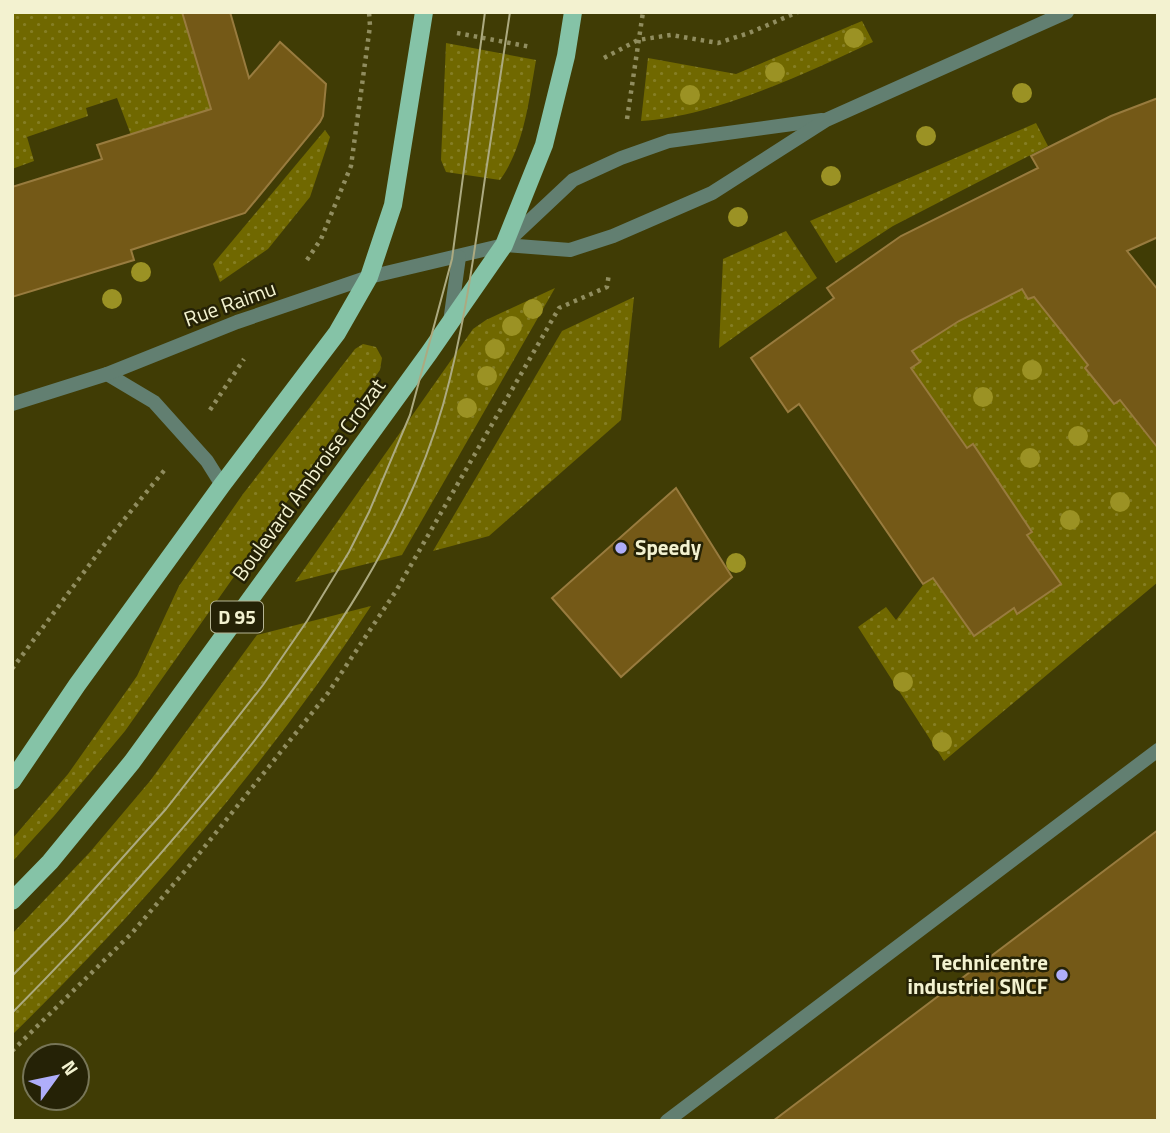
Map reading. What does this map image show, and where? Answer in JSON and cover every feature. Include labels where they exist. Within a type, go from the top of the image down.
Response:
[{"type":"main road","points":[[12,781],[77,685],[222,485],[337,333],[369,277],[393,205],[424,12]]},
{"type":"main road","name":"D 95","points":[[504,245],[544,145],[566,56],[573,12]]},
{"type":"main road","name":"Boulevard Ambroise Croizat","points":[[12,901],[50,862],[132,762],[504,245]]},
{"type":"street","points":[[504,245],[570,250],[613,236],[712,193],[826,120],[1067,12]]},
{"type":"street","points":[[504,245],[573,180],[621,158],[669,141],[826,120]]},
{"type":"street","name":"Rue Raimu","points":[[12,404],[107,374],[237,322],[369,277],[504,245]]},
{"type":"street","points":[[450,323],[458,257]]},
{"type":"street","points":[[107,374],[155,402],[207,461],[222,485]]},
{"type":"street","points":[[667,1121],[1158,750]]},
{"type":"path","points":[[12,669],[113,533],[190,440],[321,239],[351,166],[370,26],[369,12]]},
{"type":"path","points":[[621,158],[643,12]]},
{"type":"path","points":[[598,61],[638,40],[671,35],[718,43],[798,12]]},
{"type":"path","points":[[462,34],[517,44]]},
{"type":"path","points":[[12,1051],[132,933],[328,693],[396,591],[559,308],[607,287],[613,236]]},
{"type":"shaded area","points":[[12,12],[182,12],[211,109],[131,135],[117,98],[86,108],[88,116],[27,137],[34,161],[12,169]]},
{"type":"shaded area","points":[[862,21],[873,42],[819,67],[729,102],[669,118],[641,121],[648,58],[736,74]]},
{"type":"shaded area","points":[[446,43],[536,60],[520,138],[500,180],[446,172],[441,160]]},
{"type":"shaded area","points":[[1036,123],[1048,146],[893,226],[836,263],[810,221]]},
{"type":"shaded area","points":[[325,130],[330,137],[310,197],[268,249],[220,282],[213,264]]},
{"type":"shaded area","points":[[786,231],[817,278],[719,348],[723,259]]},
{"type":"shaded area","points":[[1054,287],[1089,340],[1076,350],[1088,365],[1085,368],[1114,404],[1120,400],[1158,448],[1158,582],[944,761],[858,627],[886,607],[896,620],[923,585],[933,578],[974,635],[1014,608],[1017,614],[1061,584],[1027,535],[1032,531],[973,445],[967,448],[935,402],[908,421],[885,386],[919,362],[912,351],[959,321],[1022,289],[1028,299]]},
{"type":"shaded area","points":[[555,288],[402,555],[295,582],[473,329],[486,320]]},
{"type":"shaded area","points":[[634,297],[621,420],[489,536],[433,551],[562,331]]},
{"type":"shaded area","points":[[363,344],[376,347],[382,358],[380,370],[125,731],[12,862],[12,839],[68,774],[137,676],[179,586],[243,494],[355,349]]},
{"type":"shaded area","points":[[371,606],[291,721],[203,830],[110,935],[12,1035],[12,934],[90,852],[150,781],[257,635]]},
{"type":"building","points":[[182,12],[230,12],[249,78],[280,42],[326,84],[320,122],[245,213],[131,250],[134,260],[12,297],[12,187],[102,159],[97,145],[211,109]]},
{"type":"building","points":[[1158,98],[1158,237],[1127,251],[1158,290],[1158,448],[1120,400],[1114,404],[1085,368],[1088,365],[1034,297],[1028,299],[1022,289],[959,321],[912,351],[920,362],[911,368],[967,448],[973,444],[1032,532],[1027,535],[1061,584],[1017,614],[1014,608],[974,636],[933,578],[923,584],[799,404],[788,412],[751,358],[834,298],[827,288],[901,236],[1038,168],[1031,156],[1111,116]]},
{"type":"building","points":[[676,488],[732,577],[621,677],[552,598]]},
{"type":"building","name":"Technicentre industriel SNCF","points":[[1158,830],[1158,1121],[773,1121]]},
{"type":"tram line","points":[[12,976],[65,922],[166,809],[263,685],[307,621],[349,552],[369,512],[410,415],[452,259],[485,12]]},
{"type":"tram line","points":[[12,1013],[133,884],[247,750],[307,670],[362,587],[408,499],[443,405],[463,321],[510,12]]},
{"type":"place","name":"Speedy","points":[[621,548]]},
{"type":"place","name":"Technicentre industriel SNCF","points":[[1062,975]]}]
